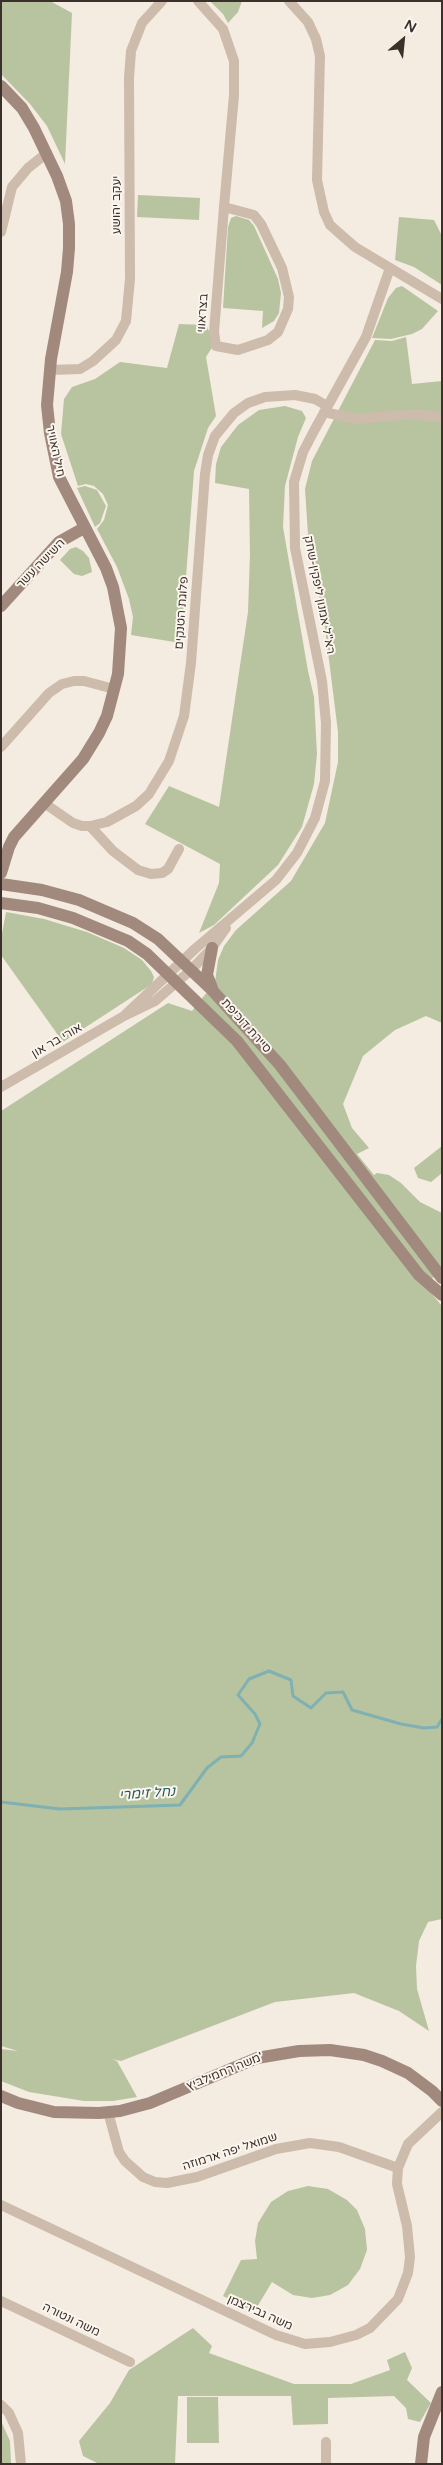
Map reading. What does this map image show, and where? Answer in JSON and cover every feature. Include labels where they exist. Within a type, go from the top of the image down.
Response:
[{"type":"street","name":"בצראווי","points":[[198,1],[223,29],[234,61],[234,95],[224,207],[214,340],[216,346],[238,350],[268,340],[278,332],[288,309],[289,297],[282,268],[261,224],[254,215],[224,207]]},
{"type":"street","points":[[289,1],[308,22],[316,39],[320,56],[317,180],[324,212],[330,225],[355,247],[442,299]]},
{"type":"street","name":"יעקב יהושע","points":[[50,370],[80,368],[93,361],[116,340],[126,321],[130,288],[131,51],[138,31],[155,3]]},
{"type":"street","name":"חיל האוויר","points":[[1,86],[22,108],[47,153],[66,201],[69,224],[68,272],[50,370],[47,405],[57,466],[67,494],[106,568],[121,628],[120,650],[114,689],[107,716],[99,733],[82,759],[25,825],[3,881],[3,903]]},
{"type":"street","points":[[1,232],[12,187],[28,168],[47,153]]},
{"type":"street","name":"רא\"ל אמנון ליפקין-שחק","points":[[174,978],[234,917],[276,880],[298,853],[314,818],[325,781],[327,741],[325,702],[299,572],[293,524],[294,482],[303,452],[366,337],[390,268]]},
{"type":"street","name":"פלוגת הטנקים","points":[[90,826],[107,822],[136,806],[149,794],[169,761],[178,738],[188,694],[208,455],[216,436],[234,413],[248,403],[264,397],[295,395],[315,399],[326,409],[355,419],[417,414],[442,418]]},
{"type":"street","name":"השישה עשר","points":[[1,606],[59,542],[84,528]]},
{"type":"street","points":[[1,747],[49,693],[62,684],[74,681],[114,689]]},
{"type":"street","points":[[44,803],[73,822],[82,826],[90,826],[120,856],[138,870],[151,874],[162,873],[168,869],[179,849]]},
{"type":"street","name":"סיירת דוכיפת","points":[[3,881],[79,900],[133,923],[158,939],[212,990],[280,1065],[425,1256]]},
{"type":"street","name":"סיירת דוכיפת","points":[[3,903],[38,908],[101,929],[128,941],[147,954],[174,978],[236,1041],[260,1069],[419,1275],[442,1295]]},
{"type":"street","name":"רא\"ל אמנון ליפקין-שחק","points":[[186,966],[212,948],[234,917]]},
{"type":"street","points":[[212,948],[207,975],[212,990]]},
{"type":"street","name":"אורי בר און","points":[[1,1087],[124,1016],[174,978]]},
{"type":"street","points":[[412,1238],[442,1264]]},
{"type":"street","points":[[425,1256],[442,1271]]},
{"type":"street","points":[[425,1256],[442,1278]]},
{"type":"street","name":"משה רחמילביץ'","points":[[1,2096],[31,2107],[54,2112],[108,2112],[135,2108],[150,2103],[257,2058],[314,2050],[348,2052],[382,2061],[408,2073],[442,2101]]},
{"type":"street","name":"שמואל יפה ארמוזה","points":[[108,2112],[119,2152],[135,2171],[155,2182],[167,2183],[197,2177],[276,2149],[310,2143],[339,2148],[398,2168]]},
{"type":"street","name":"משה גבירצמן","points":[[1,2205],[276,2336],[299,2343],[318,2344],[350,2337],[370,2328],[389,2310],[404,2285],[408,2272],[410,2250],[407,2226],[397,2184],[398,2168],[408,2144],[442,2112]]},
{"type":"street","name":"משה ונטורה","points":[[1,2301],[130,2362]]},
{"type":"street","points":[[421,2464],[424,2437],[441,2397]]},
{"type":"street","points":[[1,2405],[10,2413],[18,2433],[20,2464]]},
{"type":"street","points":[[326,2442],[326,2464]]},
{"type":"green space","points":[[1,1],[50,1],[72,13],[65,164],[47,126],[30,104],[1,74]]},
{"type":"green space","points":[[210,1],[242,1],[238,12],[228,23],[223,14]]},
{"type":"green space","points":[[138,195],[200,198],[199,220],[137,217]]},
{"type":"green space","points":[[236,216],[249,220],[254,226],[278,279],[281,293],[279,313],[274,321],[262,328],[263,311],[223,308],[228,227],[231,218]]},
{"type":"green space","points":[[399,217],[434,220],[442,236],[442,285],[414,267],[395,260]]},
{"type":"green space","points":[[402,286],[438,311],[422,329],[412,334],[391,339],[372,338],[388,298],[396,288]]},
{"type":"green space","points":[[179,324],[206,325],[215,343],[206,357],[216,416],[208,428],[194,471],[181,643],[131,635],[133,617],[129,599],[117,567],[97,529],[104,520],[108,505],[103,494],[94,486],[86,484],[78,486],[61,434],[64,399],[72,387],[95,379],[120,362],[167,368]]},
{"type":"green space","points":[[406,337],[412,384],[442,381],[442,1023],[426,1016],[395,1030],[363,1056],[343,1104],[352,1128],[369,1148],[357,1154],[374,1175],[377,1173],[389,1175],[401,1183],[420,1202],[442,1213],[442,1268],[425,1286],[442,1306],[442,1919],[428,1922],[419,1941],[416,1966],[417,1989],[429,2031],[399,2011],[354,1993],[275,2002],[121,2061],[112,2059],[117,2061],[137,2097],[113,2101],[84,2101],[29,2092],[1,2081],[1,2049],[18,2051],[1,2046],[1,1111],[168,1003],[192,1011],[215,982],[218,960],[224,946],[236,930],[291,881],[325,823],[338,762],[338,732],[325,628],[308,535],[305,489],[312,461],[375,340],[392,341]]},
{"type":"green space","points":[[285,406],[302,411],[306,418],[298,437],[285,486],[283,527],[314,697],[317,754],[314,784],[302,827],[278,865],[214,925],[199,933],[219,883],[220,864],[145,824],[169,786],[219,807],[248,612],[250,555],[249,489],[215,483],[216,464],[221,447],[238,425],[259,410]]},
{"type":"green space","points":[[85,486],[97,490],[106,506],[100,523],[95,527],[77,488]]},
{"type":"green space","points":[[76,547],[89,558],[92,572],[82,576],[74,574],[60,560],[70,549]]},
{"type":"green space","points":[[6,912],[44,919],[87,932],[124,948],[142,960],[151,971],[154,977],[152,984],[63,1042],[1,955],[1,939]]},
{"type":"green space","points":[[442,1146],[442,1173],[431,1182],[418,1178],[414,1168]]},
{"type":"green space","points":[[308,2186],[328,2189],[347,2200],[357,2210],[365,2229],[367,2250],[360,2269],[348,2285],[330,2295],[312,2298],[293,2295],[272,2282],[254,2312],[223,2296],[241,2260],[257,2259],[255,2241],[258,2223],[271,2202],[288,2191]]},
{"type":"green space","points":[[193,2328],[212,2346],[209,2353],[294,2384],[351,2384],[390,2370],[387,2360],[405,2352],[412,2368],[407,2380],[431,2403],[420,2422],[408,2419],[406,2408],[394,2396],[328,2398],[328,2424],[293,2425],[291,2396],[178,2396],[175,2464],[99,2464],[83,2456],[79,2441],[110,2403],[129,2370]]},
{"type":"green space","points":[[187,2397],[218,2397],[219,2443],[187,2443]]},
{"type":"green space","points":[[1,2421],[10,2441],[11,2464],[1,2464]]},
{"type":"waterway","name":"נחל זימרי","points":[[1,1802],[60,1809],[180,1805],[207,1768],[221,1757],[241,1756],[252,1743],[260,1724],[255,1714],[238,1695],[249,1679],[269,1671],[291,1680],[293,1696],[311,1708],[326,1693],[343,1692],[352,1710],[401,1724],[424,1728],[437,1727],[442,1719]]}]
